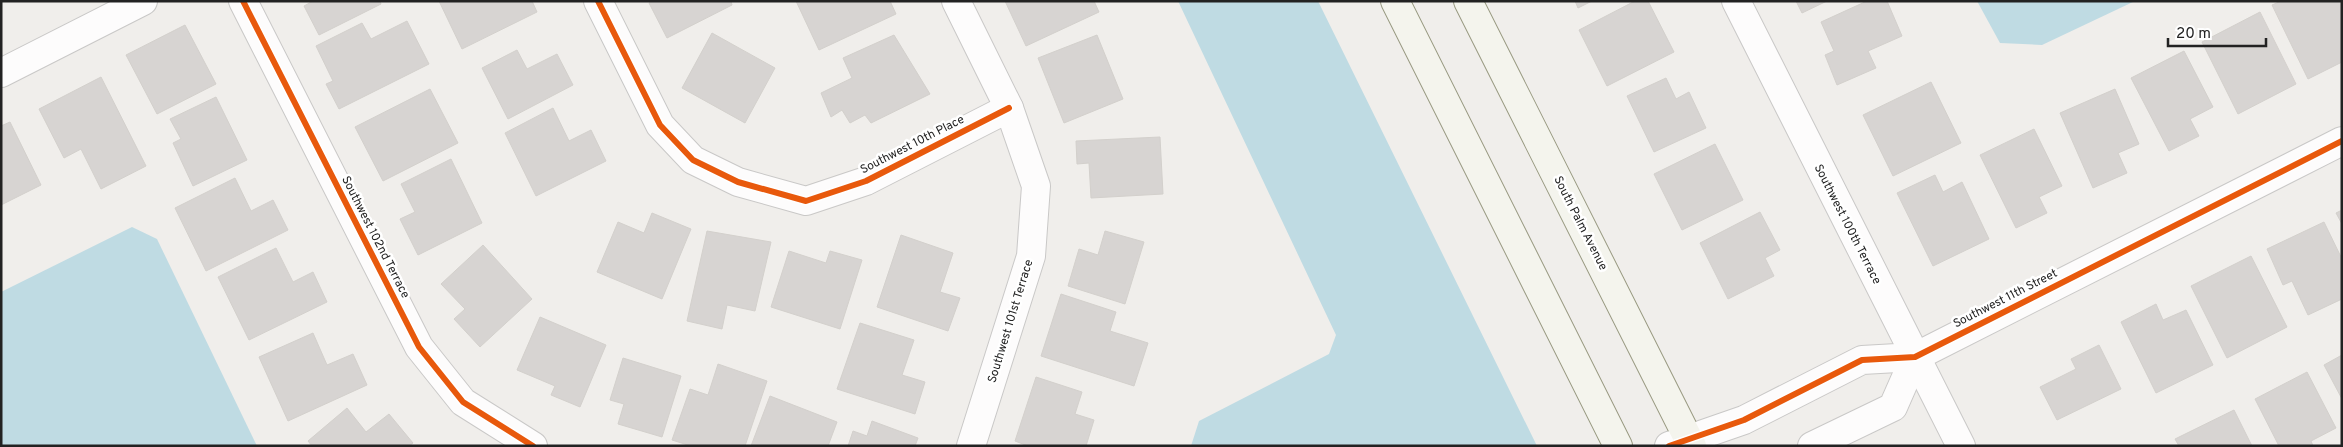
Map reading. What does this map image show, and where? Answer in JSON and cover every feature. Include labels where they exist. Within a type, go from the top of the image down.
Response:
[{"type":"main road","points":[[1395,1],[1618,446]]},
{"type":"main road","name":"South Palm Avenue","points":[[1468,1],[1683,443]]},
{"type":"street","points":[[1,72],[144,1]]},
{"type":"street","name":"Southwest 102nd Terrace","points":[[243,1],[419,347],[463,402],[533,446]]},
{"type":"street","name":"Southwest 10th Place","points":[[598,1],[660,125],[693,160],[738,182],[806,201],[866,181],[1008,108]]},
{"type":"street","name":"Southwest 101st Terrace","points":[[956,1],[1008,108],[1036,186],[1031,256],[971,446]]},
{"type":"street","name":"Southwest 100th Terrace","points":[[1736,1],[1961,446]]},
{"type":"street","name":"Southwest 11th Street","points":[[1683,443],[1744,420],[1862,360],[1915,356],[2342,141]]},
{"type":"street","points":[[1812,446],[1893,407],[1915,356]]},
{"type":"water","points":[[1178,1],[1318,1],[1537,446],[1191,446],[1199,421],[1329,354],[1336,335]]},
{"type":"water","points":[[1977,1],[2135,1],[2042,45],[2000,43]]},
{"type":"water","points":[[132,227],[157,239],[257,446],[1,446],[1,292]]},
{"type":"building","points":[[313,1],[380,1],[381,4],[319,35],[304,6]]},
{"type":"building","points":[[439,1],[532,1],[537,12],[462,49]]},
{"type":"building","points":[[653,1],[731,1],[732,5],[667,38],[649,3]]},
{"type":"building","points":[[796,1],[890,1],[896,14],[819,50]]},
{"type":"building","points":[[1005,1],[1094,1],[1099,12],[1026,46]]},
{"type":"building","points":[[1575,1],[1592,1],[1578,8]]},
{"type":"building","points":[[1635,1],[1648,1],[1674,52],[1607,86],[1579,30]]},
{"type":"building","points":[[1796,1],[1827,1],[1802,13]]},
{"type":"building","points":[[1867,1],[1887,1],[1902,36],[1868,51],[1876,68],[1837,85],[1825,55],[1834,51],[1821,22]]},
{"type":"building","points":[[2281,1],[2342,1],[2342,62],[2308,79],[2272,5]]},
{"type":"building","points":[[2260,12],[2296,84],[2238,114],[2202,42]]},
{"type":"building","points":[[407,21],[429,64],[339,109],[326,84],[333,81],[316,46],[362,23],[371,39]]},
{"type":"building","points":[[185,25],[216,84],[157,114],[126,55]]},
{"type":"building","points":[[712,33],[775,68],[745,123],[682,88]]},
{"type":"building","points":[[894,35],[930,94],[871,123],[865,115],[850,123],[842,110],[831,117],[821,93],[852,78],[843,58]]},
{"type":"building","points":[[1097,35],[1123,99],[1064,123],[1038,58]]},
{"type":"building","points":[[517,50],[527,69],[557,54],[573,85],[508,119],[482,68]]},
{"type":"building","points":[[2184,51],[2213,107],[2190,119],[2199,136],[2169,151],[2131,78]]},
{"type":"building","points":[[101,77],[146,166],[101,189],[81,149],[64,158],[39,109]]},
{"type":"building","points":[[1666,78],[1676,99],[1689,92],[1706,128],[1654,152],[1627,96]]},
{"type":"building","points":[[1931,82],[1961,143],[1893,176],[1863,115]]},
{"type":"building","points":[[430,89],[458,143],[383,181],[355,127]]},
{"type":"building","points":[[2115,89],[2139,144],[2118,153],[2127,173],[2093,188],[2060,113]]},
{"type":"building","points":[[216,97],[247,160],[193,186],[173,143],[181,139],[170,119]]},
{"type":"building","points":[[553,108],[569,141],[591,130],[606,161],[536,196],[505,133]]},
{"type":"building","points":[[10,122],[41,185],[1,205],[1,126]]},
{"type":"building","points":[[2034,129],[2062,186],[2039,197],[2047,213],[2016,228],[1980,155]]},
{"type":"building","points":[[1160,137],[1163,194],[1091,198],[1089,163],[1077,164],[1076,141]]},
{"type":"building","points":[[1715,144],[1743,200],[1682,230],[1654,174]]},
{"type":"building","points":[[451,159],[482,223],[418,255],[400,219],[415,212],[401,184]]},
{"type":"building","points":[[1935,175],[1943,192],[1962,182],[1989,239],[1933,266],[1897,193]]},
{"type":"building","points":[[235,178],[251,211],[273,200],[288,230],[206,271],[175,208]]},
{"type":"building","points":[[2342,210],[2342,224],[2336,213]]},
{"type":"building","points":[[1760,212],[1780,250],[1765,258],[1774,276],[1728,299],[1700,243]]},
{"type":"building","points":[[652,213],[691,229],[662,299],[597,272],[618,222],[644,233]]},
{"type":"building","points":[[2324,222],[2342,259],[2342,299],[2308,315],[2292,281],[2283,285],[2267,249]]},
{"type":"building","points":[[707,231],[771,242],[755,311],[727,305],[722,329],[687,321]]},
{"type":"building","points":[[1105,231],[1144,242],[1125,304],[1068,286],[1079,249],[1098,255]]},
{"type":"building","points":[[901,235],[953,253],[940,292],[960,298],[948,331],[877,307]]},
{"type":"building","points":[[483,245],[532,299],[480,347],[454,319],[465,309],[441,284]]},
{"type":"building","points":[[276,248],[293,282],[313,272],[327,302],[249,340],[218,277]]},
{"type":"building","points":[[789,251],[826,263],[830,251],[862,260],[840,329],[771,307]]},
{"type":"building","points":[[2251,256],[2287,327],[2227,358],[2191,286]]},
{"type":"building","points":[[1061,294],[1116,312],[1110,331],[1148,343],[1134,386],[1041,356]]},
{"type":"building","points":[[2156,304],[2163,320],[2186,310],[2213,365],[2156,393],[2121,322]]},
{"type":"building","points":[[540,317],[606,345],[580,407],[551,395],[555,386],[517,370]]},
{"type":"building","points":[[860,323],[914,340],[902,375],[925,382],[915,414],[837,389]]},
{"type":"building","points":[[313,333],[327,365],[353,354],[367,385],[288,421],[259,357]]},
{"type":"building","points":[[2099,345],[2121,389],[2057,420],[2040,387],[2076,369],[2071,359]]},
{"type":"building","points":[[2342,355],[2342,399],[2324,365]]},
{"type":"building","points":[[623,358],[681,376],[662,437],[618,424],[624,404],[610,400]]},
{"type":"building","points":[[718,364],[767,381],[745,446],[691,446],[672,440],[690,389],[708,395]]},
{"type":"building","points":[[2307,372],[2336,428],[2311,441],[2313,446],[2279,446],[2255,399]]},
{"type":"building","points":[[1036,377],[1082,392],[1075,414],[1094,420],[1086,446],[1028,446],[1015,441]]},
{"type":"building","points":[[770,396],[837,422],[828,446],[751,446]]},
{"type":"building","points":[[347,408],[366,432],[389,414],[413,443],[409,446],[312,446],[308,441]]},
{"type":"building","points":[[2234,410],[2252,446],[2179,446],[2175,439]]},
{"type":"building","points":[[872,421],[918,438],[915,446],[848,446],[853,431],[867,436]]},
{"type":"cycle path","points":[[243,1],[419,347],[463,402],[533,446]]},
{"type":"cycle path","points":[[598,1],[660,125],[693,160],[738,182],[806,201],[866,181],[1009,108]]},
{"type":"cycle path","points":[[1669,446],[1744,420],[1862,360],[1915,357],[2342,141]]}]
